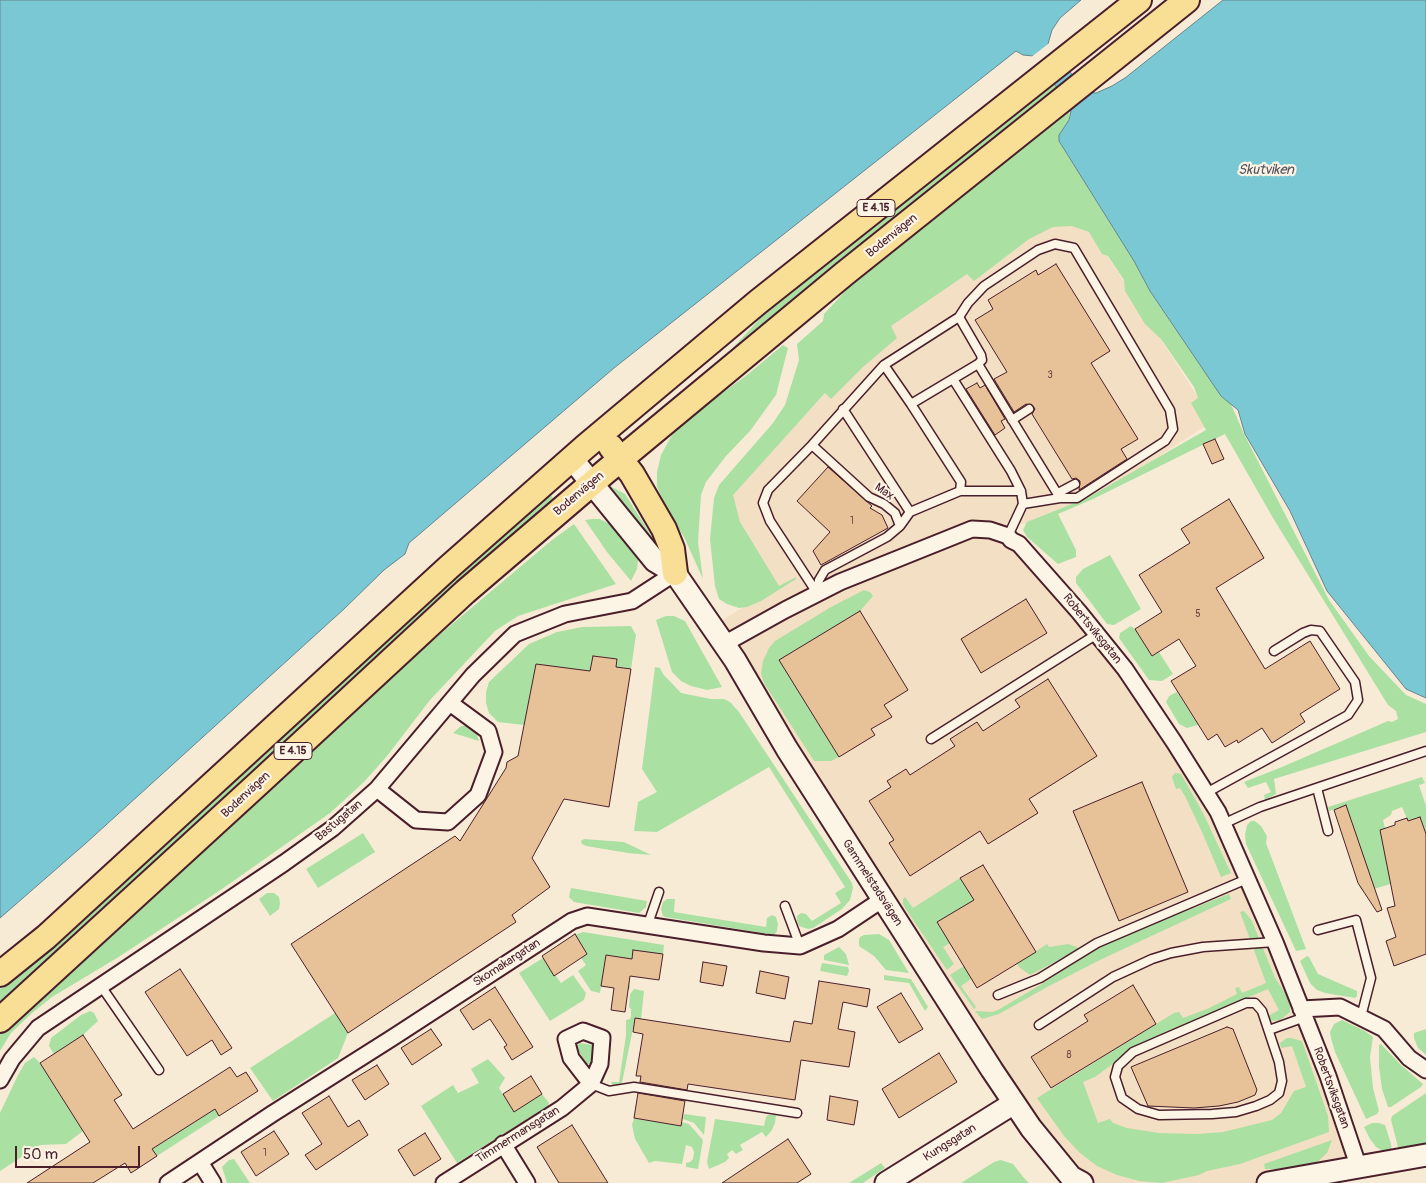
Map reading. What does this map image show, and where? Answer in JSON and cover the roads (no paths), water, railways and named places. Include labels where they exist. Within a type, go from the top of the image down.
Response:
[{"type":"main road","name":"E 4.15","points":[[0,974],[46,937],[449,567],[600,434],[758,302],[1139,0]]},
{"type":"main road","name":"Bodenvägen","points":[[0,1020],[465,592],[592,483],[844,274],[1187,0]]},
{"type":"main road","points":[[600,434],[632,474],[664,529],[672,549],[675,573]]},
{"type":"street","points":[[572,459],[656,561],[675,573]]},
{"type":"street","name":"Robertsviksgatan","points":[[724,644],[840,582],[972,529],[990,530],[1008,536],[1019,544],[1125,669],[1206,793],[1224,824],[1275,942],[1328,1076],[1359,1168]]},
{"type":"street","name":"Gammelstadsvägen","points":[[675,573],[724,644],[787,749],[1014,1103],[1031,1128],[1071,1177],[1082,1183]]},
{"type":"street","name":"Bastugatan","points":[[0,1080],[12,1060],[38,1028],[333,828],[377,788],[473,675],[515,634],[565,614],[632,601],[675,573]]},
{"type":"street","points":[[377,788],[416,820],[448,822],[478,795],[494,752],[488,731],[450,702]]},
{"type":"street","name":"Skomakargatan","points":[[168,1183],[572,921],[587,916],[764,943],[800,946],[838,929],[883,899]]},
{"type":"street","points":[[1303,1013],[1340,1007],[1384,1029],[1409,1058],[1426,1070]]},
{"type":"street","name":"Timmermansgatan","points":[[444,1183],[562,1108],[591,1084]]},
{"type":"street","name":"Kungsgatan","points":[[886,1183],[1014,1103]]},
{"type":"street","points":[[503,1144],[527,1183]]},
{"type":"street","points":[[1268,1183],[1426,1155]]},
{"type":"street","points":[[200,1162],[213,1183]]},
{"type":"lane","points":[[817,593],[770,521],[763,503],[768,490],[812,445],[884,365],[959,318],[968,303],[984,286],[1038,250],[1055,244],[1074,248],[1170,410],[1172,430],[1165,441],[1077,498],[1059,495],[978,364]]},
{"type":"lane","points":[[911,404],[982,360],[981,355],[959,318]]},
{"type":"lane","points":[[884,365],[961,482],[960,491]]},
{"type":"lane","points":[[953,379],[1022,491],[1022,504],[1008,536]]},
{"type":"lane","points":[[843,409],[910,512]]},
{"type":"lane","points":[[1012,420],[1029,409]]},
{"type":"lane","name":"Max","points":[[812,445],[869,497],[884,504],[895,513],[900,526]]},
{"type":"lane","points":[[1022,504],[1059,495],[1075,484]]},
{"type":"lane","points":[[817,593],[819,580],[825,570],[887,537],[900,526],[910,512],[960,491],[1022,491]]},
{"type":"lane","points":[[1206,793],[1348,715],[1358,700],[1355,682],[1320,631],[1311,630],[1303,633],[1274,651]]},
{"type":"lane","points":[[931,739],[1097,634]]},
{"type":"lane","points":[[1224,824],[1260,807],[1426,751]]},
{"type":"lane","points":[[1317,788],[1328,831]]},
{"type":"lane","points":[[998,995],[1040,978],[1097,943],[1247,880]]},
{"type":"lane","points":[[648,924],[659,892]]},
{"type":"lane","points":[[786,906],[800,946]]},
{"type":"lane","points":[[1318,930],[1356,920],[1371,978],[1361,1017]]},
{"type":"lane","points":[[1039,1025],[1113,977],[1152,958],[1203,948],[1275,942]]},
{"type":"lane","points":[[101,986],[159,1070]]},
{"type":"lane","points":[[1246,1003],[1255,1003],[1262,1011],[1268,1030],[1279,1062],[1282,1081],[1279,1093],[1270,1100],[1236,1112],[1158,1115],[1138,1109],[1122,1098],[1115,1077],[1118,1066],[1133,1052],[1246,1003]]},
{"type":"lane","points":[[1268,1030],[1303,1013]]},
{"type":"lane","points":[[591,1084],[609,1091],[634,1087],[797,1113]]},
{"type":"water","name":"Skutviken","points":[[0,0],[1081,0],[1060,18],[1052,30],[1048,44],[1086,92],[1096,93],[1125,78],[1223,0],[1426,0],[1426,698],[1406,689],[1327,591],[1290,511],[1245,434],[1238,410],[1221,396],[1150,291],[1134,261],[1059,141],[1059,135],[1069,120],[1070,105],[1033,56],[1023,55],[1016,51],[614,368],[409,543],[405,554],[384,570],[344,609],[85,844],[0,918]]}]
